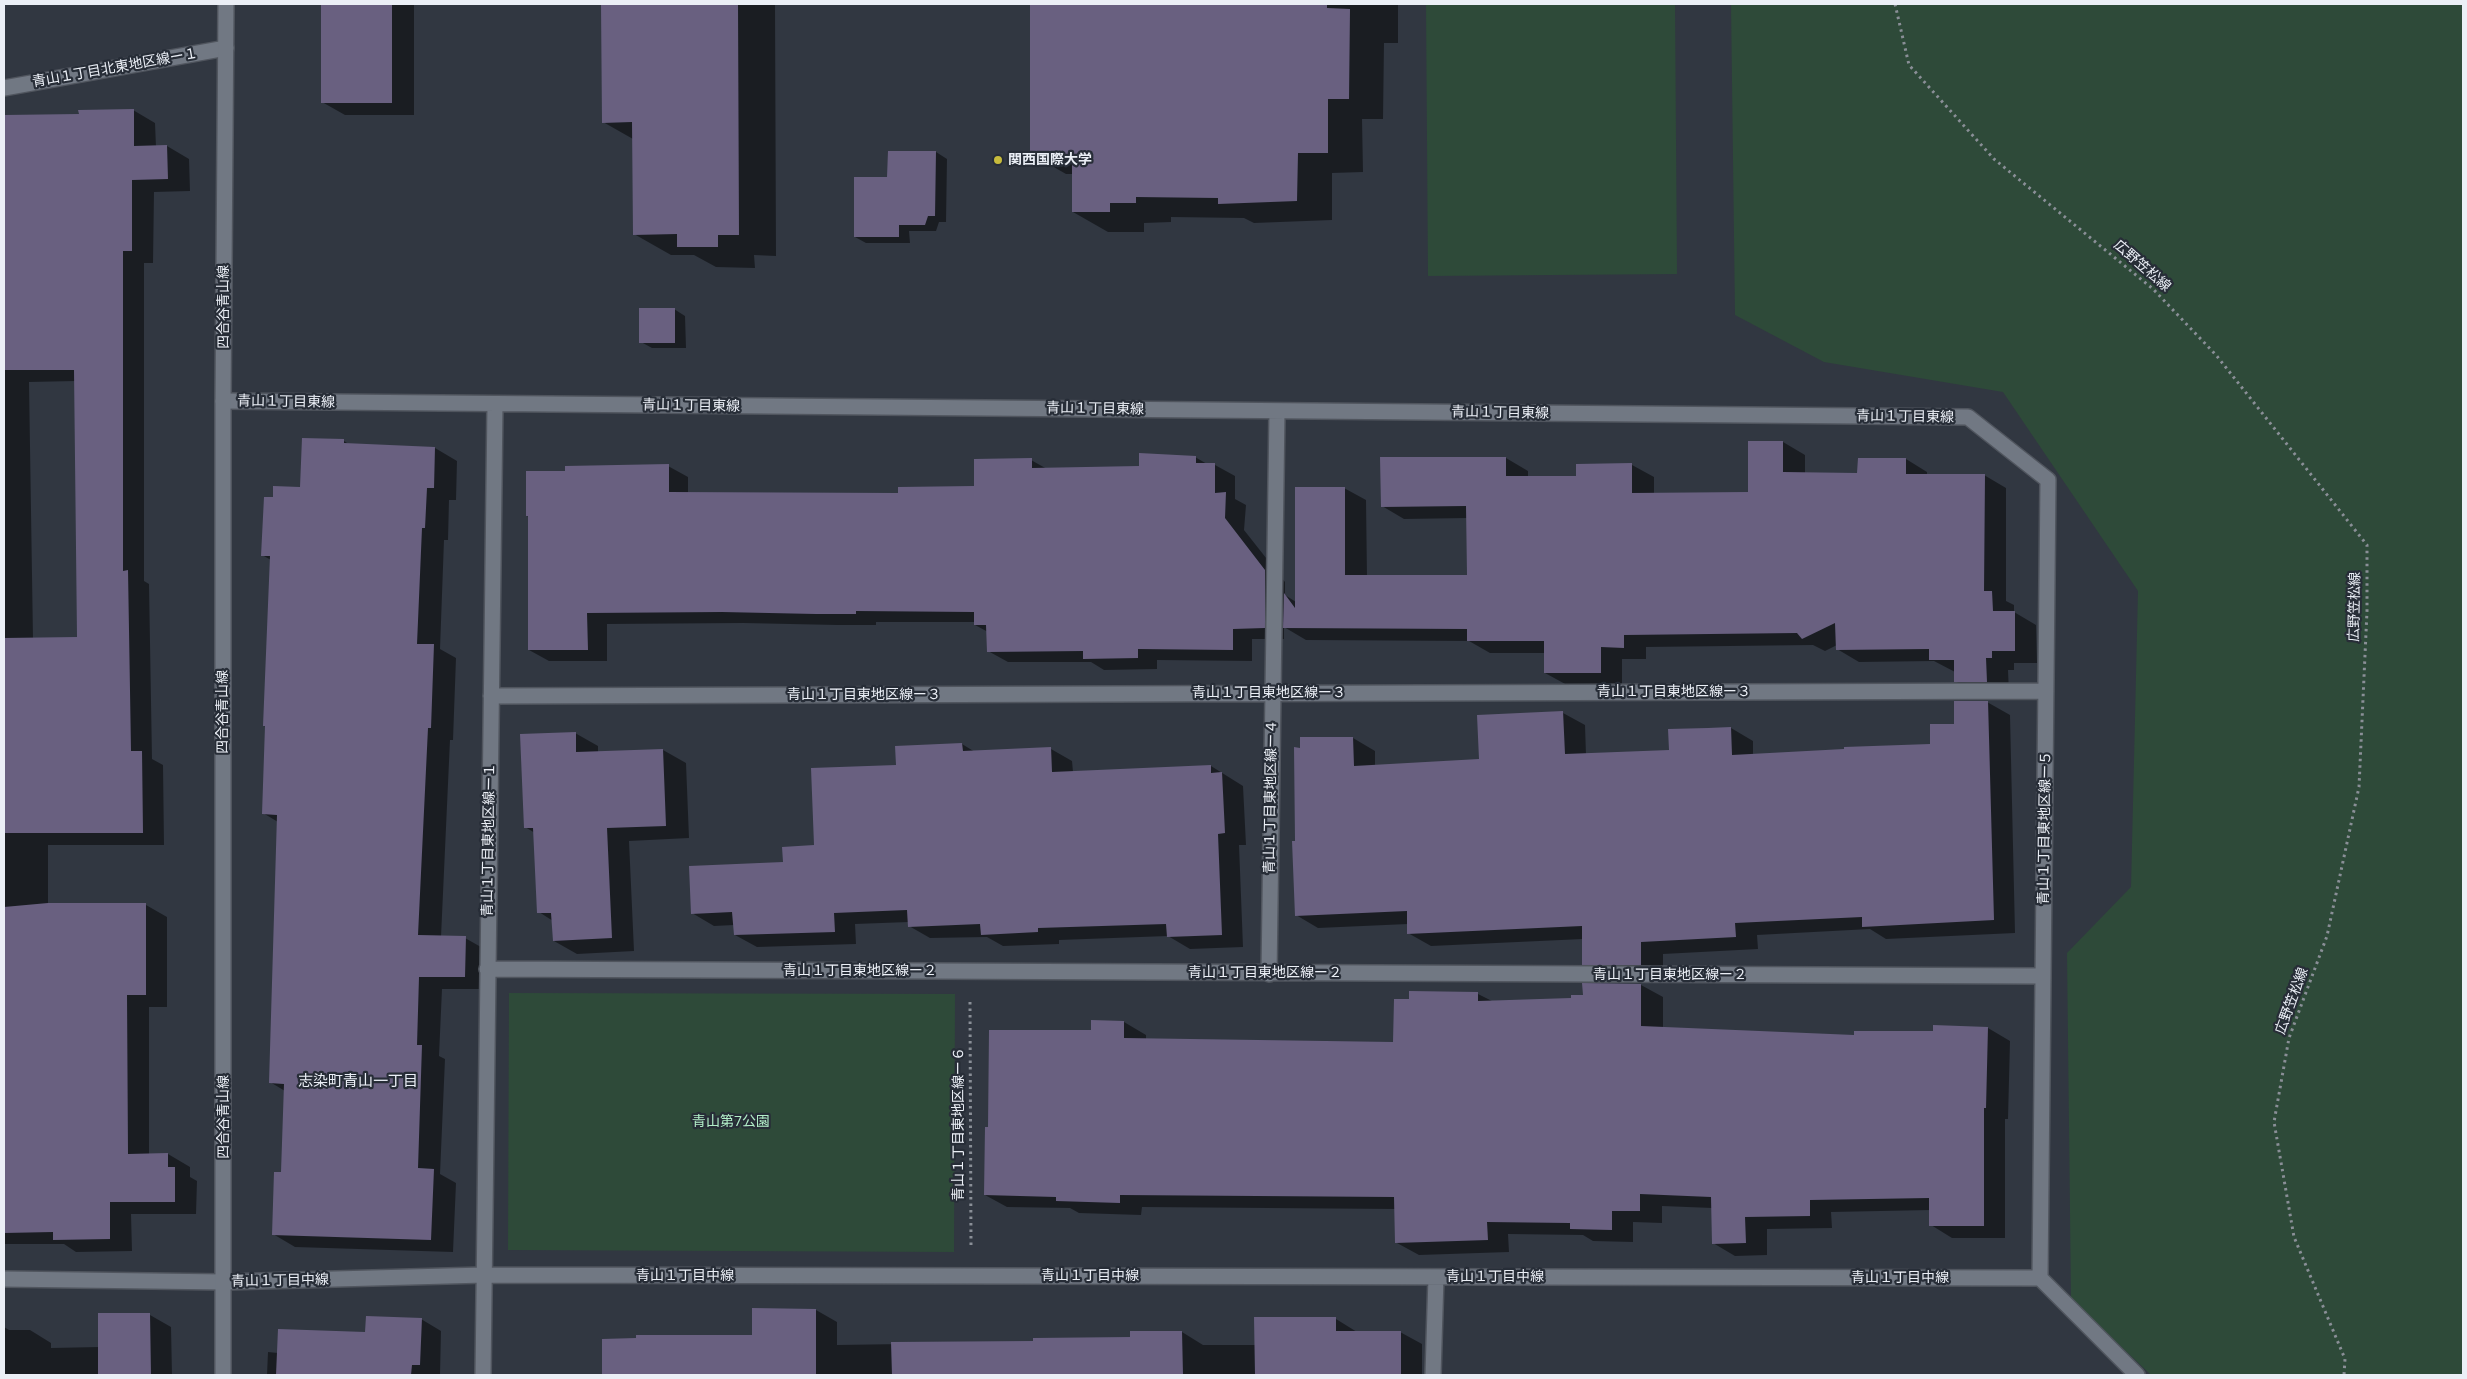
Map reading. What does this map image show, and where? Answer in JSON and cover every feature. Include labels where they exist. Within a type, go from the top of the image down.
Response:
[{"type":"street","name":"四合谷青山線","points":[[223,1375],[223,401],[226,4]]},
{"type":"street","name":"青山１丁目北東地区線ー１","points":[[4,88],[226,48]]},
{"type":"street","name":"青山１丁目東線","points":[[223,401],[1968,417]]},
{"type":"street","name":"青山１丁目東地区線ー１","points":[[483,1375],[495,404]]},
{"type":"street","name":"青山１丁目東地区線ー４","points":[[1269,974],[1277,411]]},
{"type":"street","name":"青山１丁目東地区線ー５","points":[[1968,417],[2048,480],[2040,1278]]},
{"type":"street","name":"青山１丁目東地区線ー３","points":[[491,696],[2046,691]]},
{"type":"street","name":"青山１丁目東地区線ー２","points":[[487,969],[2043,976]]},
{"type":"street","name":"青山１丁目中線","points":[[4,1279],[224,1282],[484,1276],[2040,1278]]},
{"type":"street","points":[[1433,1375],[1436,1277]]},
{"type":"street","points":[[2040,1278],[2136,1375]]},
{"type":"path","name":"広野笠松線","points":[[1895,4],[1909,65],[1994,159],[2160,296],[2216,356],[2367,545],[2367,611],[2359,787],[2327,936],[2289,1038],[2274,1122],[2294,1237],[2345,1359],[2344,1375]]},
{"type":"path","name":"青山１丁目東地区線ー６","points":[[970,972],[971,1276]]},
{"type":"green space","points":[[1426,4],[1675,4],[1677,274],[1428,276]]},
{"type":"green space","points":[[1731,4],[2463,4],[2463,1375],[2151,1375],[2071,1299],[2067,953],[2131,887],[2138,591],[2003,392],[1824,362],[1735,315]]},
{"type":"green space","name":"青山第7公園","points":[[509,993],[955,994],[954,1252],[508,1250]]},
{"type":"building","points":[[321,4],[392,4],[392,103],[321,103]]},
{"type":"building","points":[[601,4],[738,5],[739,235],[718,235],[718,247],[677,247],[677,234],[633,235],[632,122],[602,123]]},
{"type":"building","points":[[1030,4],[1327,4],[1327,8],[1350,9],[1349,99],[1328,99],[1328,153],[1298,153],[1297,201],[1218,204],[1218,198],[1136,197],[1136,203],[1110,203],[1110,212],[1072,212],[1072,155],[1030,155]]},
{"type":"building","points":[[134,109],[134,146],[167,145],[168,179],[132,180],[132,251],[123,251],[123,571],[128,570],[131,751],[142,751],[143,833],[4,833],[4,638],[77,637],[74,370],[4,370],[4,115],[79,114],[78,110]]},
{"type":"building","points":[[888,151],[936,151],[935,216],[928,216],[925,225],[899,225],[899,237],[854,237],[854,177],[887,177]]},
{"type":"building","points":[[639,308],[675,308],[675,343],[639,343]]},
{"type":"building","points":[[302,438],[344,439],[344,443],[435,447],[434,488],[427,488],[425,528],[422,528],[417,644],[434,644],[431,728],[428,728],[418,935],[466,936],[465,977],[419,977],[417,1045],[422,1045],[418,1168],[434,1169],[431,1240],[272,1235],[274,1172],[281,1172],[284,1084],[269,1083],[277,815],[262,814],[265,726],[263,726],[270,556],[261,556],[264,497],[273,497],[273,486],[300,487]]},
{"type":"building","points":[[1748,441],[1783,441],[1783,472],[1857,473],[1858,458],[1906,458],[1906,474],[1985,474],[1984,591],[1992,591],[1993,611],[2015,611],[2015,651],[1992,651],[1992,658],[1986,658],[1987,682],[1954,682],[1954,660],[1929,660],[1929,649],[1836,650],[1835,623],[1802,639],[1797,633],[1624,635],[1624,648],[1601,647],[1601,673],[1544,673],[1544,641],[1467,641],[1467,629],[1283,628],[1284,593],[1295,608],[1295,487],[1345,487],[1345,575],[1467,575],[1466,506],[1381,507],[1380,457],[1506,457],[1506,476],[1576,476],[1576,464],[1632,463],[1632,493],[1748,492]]},
{"type":"building","points":[[1139,453],[1196,456],[1196,463],[1215,463],[1215,493],[1226,492],[1225,518],[1265,570],[1265,628],[1233,629],[1233,650],[1138,649],[1138,658],[1083,659],[1083,651],[987,652],[986,625],[974,625],[974,612],[856,611],[856,614],[722,612],[587,613],[588,650],[528,650],[526,471],[565,471],[565,466],[669,464],[669,492],[898,493],[898,487],[974,486],[974,459],[1032,458],[1032,468],[1139,466]]},
{"type":"building","points":[[1954,701],[1988,701],[1994,920],[1862,927],[1862,917],[1735,923],[1736,937],[1641,942],[1641,965],[1582,965],[1582,926],[1407,934],[1407,911],[1295,916],[1292,841],[1295,841],[1294,747],[1300,748],[1300,737],[1353,737],[1354,766],[1479,759],[1477,715],[1563,711],[1565,754],[1669,750],[1668,729],[1731,727],[1732,755],[1844,749],[1844,747],[1930,744],[1930,724],[1954,724]]},
{"type":"building","points":[[576,732],[576,752],[663,749],[666,826],[607,828],[612,938],[553,941],[551,913],[537,913],[533,828],[524,828],[520,734]]},
{"type":"building","points":[[962,743],[963,751],[1051,747],[1052,772],[1211,765],[1211,773],[1222,772],[1225,833],[1218,834],[1222,935],[1167,937],[1166,924],[1038,928],[1038,932],[981,935],[980,924],[908,927],[907,910],[834,913],[835,932],[734,935],[732,912],[691,914],[689,866],[783,862],[782,847],[814,845],[811,768],[896,765],[895,746]]},
{"type":"building","points":[[48,903],[146,903],[146,995],[127,995],[128,1154],[168,1153],[168,1167],[175,1167],[175,1202],[110,1202],[110,1239],[53,1240],[53,1232],[4,1233],[4,907]]},
{"type":"building","points":[[1582,983],[1641,984],[1641,1026],[1854,1035],[1854,1031],[1933,1031],[1933,1025],[1988,1027],[1986,1108],[1984,1108],[1984,1226],[1929,1226],[1929,1198],[1810,1200],[1810,1216],[1745,1217],[1746,1243],[1712,1244],[1711,1197],[1640,1194],[1640,1211],[1612,1211],[1612,1230],[1570,1229],[1570,1223],[1487,1222],[1488,1240],[1395,1243],[1394,1197],[1120,1195],[1120,1203],[1056,1201],[1056,1197],[984,1195],[985,1127],[988,1127],[989,1030],[1091,1030],[1091,1020],[1124,1021],[1124,1038],[1393,1042],[1394,999],[1409,999],[1409,991],[1478,992],[1478,1001],[1571,998],[1571,995],[1583,995]]},
{"type":"building","points":[[752,1308],[816,1309],[816,1375],[602,1375],[602,1339],[636,1338],[636,1335],[752,1335]]},
{"type":"building","points":[[98,1313],[150,1313],[151,1375],[98,1375]]},
{"type":"building","points":[[366,1316],[422,1318],[420,1365],[412,1365],[411,1375],[276,1375],[278,1329],[365,1332]]},
{"type":"building","points":[[1254,1317],[1336,1317],[1336,1331],[1401,1331],[1401,1375],[1255,1375]]},
{"type":"building","points":[[1130,1331],[1182,1331],[1183,1375],[892,1375],[891,1342],[1033,1341],[1033,1338],[1130,1337]]},
{"type":"place","name":"関西国際大学","points":[[998,160]]},
{"type":"district","name":"志染町青山一丁目","points":[[358,1082]]}]
